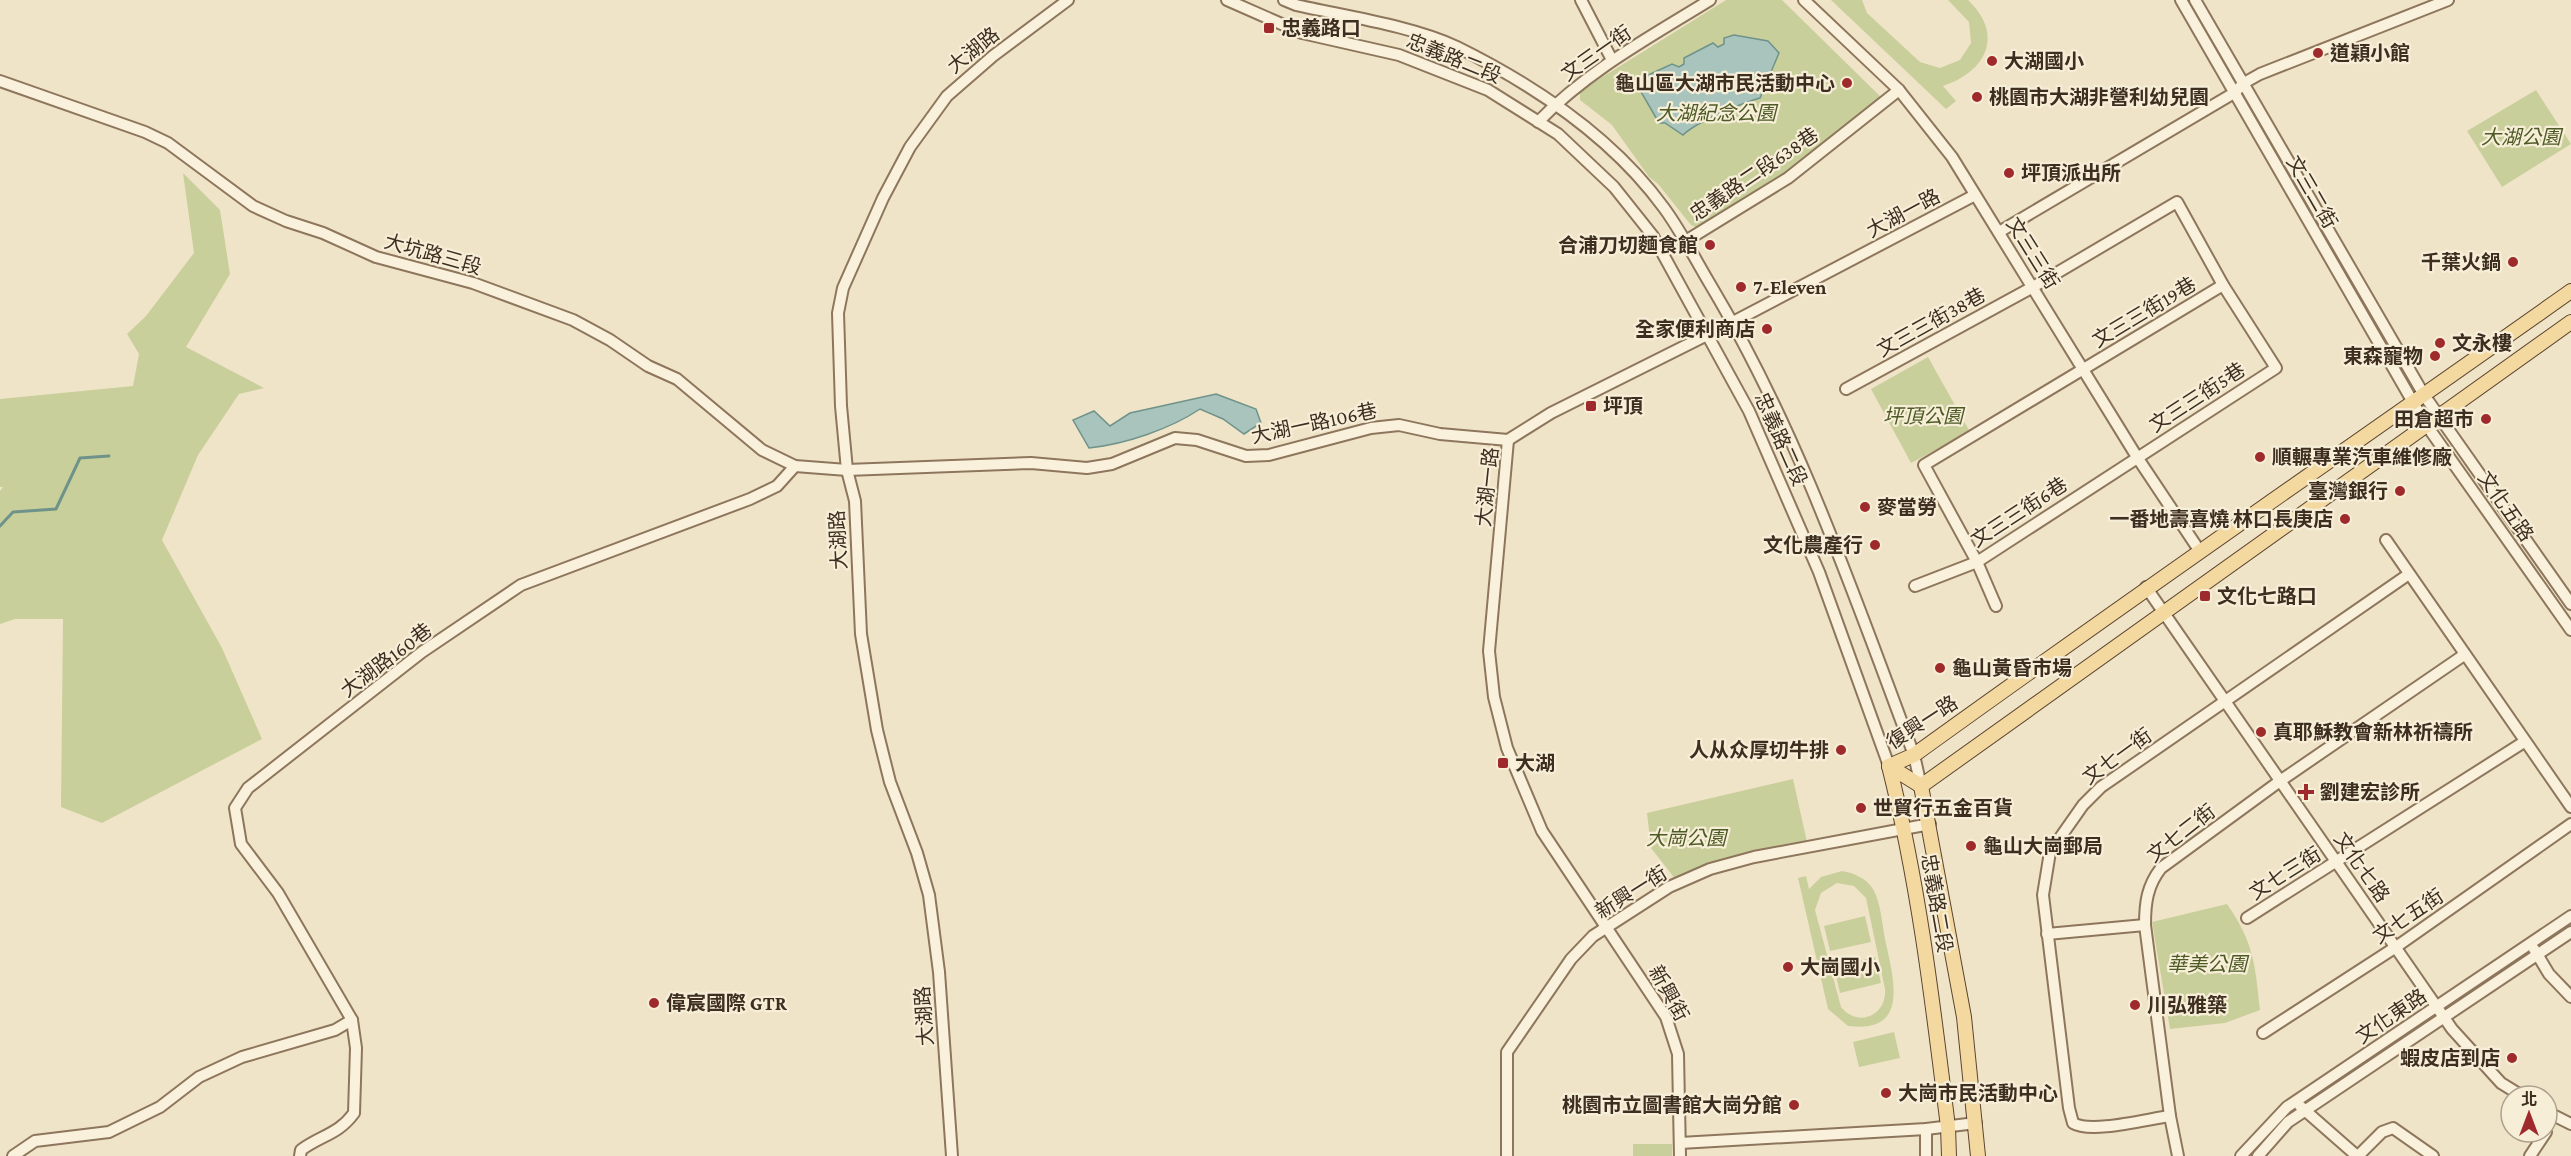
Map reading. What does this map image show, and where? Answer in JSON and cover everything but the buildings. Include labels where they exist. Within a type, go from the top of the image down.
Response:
[{"type":"main road","name":"復興一路","points":[[1888,766],[1914,755],[2146,587],[2571,291]]},
{"type":"main road","points":[[1921,786],[2356,477],[2426,423],[2571,322]]},
{"type":"main road","name":"復興一路","points":[[1888,766],[1921,786]]},
{"type":"main road","name":"忠義路二段","points":[[1888,766],[1905,829],[1924,930],[1948,1127],[1949,1156]]},
{"type":"main road","name":"忠義路二段","points":[[1921,786],[1930,824],[1964,1017],[1978,1156]]},
{"type":"street","name":"大湖路","points":[[952,1156],[939,972],[929,895],[917,853],[890,782],[877,730],[861,634],[855,501],[847,470],[838,313],[843,288],[866,232],[910,147],[946,96],[993,56],[1068,0]]},
{"type":"street","name":"忠義路二段","points":[[1227,0],[1302,33],[1398,55],[1488,90],[1558,135],[1614,188],[1647,228],[1749,411],[1819,572],[1888,766]]},
{"type":"street","name":"忠義路二段","points":[[1284,0],[1296,5],[1388,25],[1454,46],[1542,94],[1607,145],[1664,208],[1733,322],[1798,459],[1840,556],[1914,755],[1921,786]]},
{"type":"street","points":[[1581,0],[1612,60]]},
{"type":"street","name":"文三一街","points":[[1538,122],[1555,104],[1612,60],[1710,0]]},
{"type":"street","name":"文三三街","points":[[1804,0],[1899,90],[1952,157],[2137,457],[2199,550]]},
{"type":"street","name":"文三二街","points":[[2181,0],[2234,93],[2419,399]]},
{"type":"street","name":"文三二街","points":[[2195,0],[2244,83],[2419,399]]},
{"type":"street","points":[[1999,232],[2234,93],[2244,83],[2260,74],[2448,0]]},
{"type":"street","name":"大坑路三段","points":[[0,81],[146,132],[168,143],[253,206],[286,221],[324,233],[376,257],[473,283],[573,320],[610,340],[648,366],[677,379],[718,416],[762,450],[795,466],[847,470]]},
{"type":"street","name":"忠義路二段638巷","points":[[1684,242],[1788,178],[1899,90]]},
{"type":"street","name":"大湖一路","points":[[1607,927],[1542,831],[1507,748],[1494,697],[1489,651],[1509,440],[1551,413],[1733,322],[1975,195]]},
{"type":"street","name":"文三三街38巷","points":[[1846,389],[2032,287],[2177,202],[2223,285]]},
{"type":"street","name":"文三三街5巷","points":[[2137,457],[2276,368],[2223,285]]},
{"type":"street","name":"文三三街19巷","points":[[1977,562],[1924,465],[2223,285]]},
{"type":"street","name":"文化五路","points":[[2419,399],[2438,415],[2571,604]]},
{"type":"street","name":"文化五路","points":[[2419,399],[2426,423],[2571,630]]},
{"type":"street","name":"大湖一路106巷","points":[[847,470],[991,463],[1031,463],[1087,468],[1112,464],[1175,438],[1197,440],[1246,456],[1269,454],[1371,428],[1399,425],[1440,434],[1509,440]]},
{"type":"street","name":"文三三街6巷","points":[[1915,586],[1977,562],[2137,457]]},
{"type":"street","name":"大湖路160巷","points":[[352,1020],[278,893],[241,844],[235,808],[248,788],[422,652],[522,585],[750,499],[777,486],[795,466]]},
{"type":"street","points":[[2385,540],[2571,807]]},
{"type":"street","points":[[1977,562],[1996,606]]},
{"type":"street","name":"文七一街","points":[[2170,1116],[2095,1127],[2081,1128],[2073,1123],[2069,1108],[2043,895],[2050,852],[2083,805],[2101,787],[2409,574]]},
{"type":"street","name":"文化七路","points":[[2146,587],[2452,1029],[2503,1084]]},
{"type":"street","name":"文七二街","points":[[2178,1156],[2170,1116],[2145,926],[2145,906],[2149,883],[2161,868],[2280,781],[2464,655]]},
{"type":"street","name":"文七三街","points":[[2247,918],[2524,742]]},
{"type":"street","name":"新興一街","points":[[1507,1156],[1507,1052],[1571,959],[1593,936],[1669,887],[1710,869],[1754,858],[1930,824]]},
{"type":"street","name":"文七五街","points":[[2262,1033],[2396,947],[2571,824]]},
{"type":"street","name":"文化東路","points":[[2258,1156],[2288,1122],[2571,916]]},
{"type":"street","points":[[2047,934],[2145,926]]},
{"type":"street","name":"新興街","points":[[1607,927],[1666,1017],[1678,1054],[1680,1156]]},
{"type":"street","name":"文化東路","points":[[2241,1156],[2295,1102],[2571,932]]},
{"type":"street","points":[[2530,944],[2549,974],[2571,998]]},
{"type":"street","points":[[13,1156],[35,1141],[109,1132],[160,1107],[199,1077],[242,1057],[335,1030],[352,1020],[356,1048],[354,1113],[346,1124],[333,1134],[314,1140],[301,1150],[300,1156]]},
{"type":"street","points":[[2295,1102],[2357,1156],[2382,1132],[2393,1128],[2433,1156]]},
{"type":"street","points":[[1680,1143],[1926,1129],[1976,1123]]},
{"type":"street","points":[[1926,1129],[1926,1156]]},
{"type":"green space","name":"大湖紀念公園","points":[[1726,0],[1782,0],[1884,100],[1751,200],[1698,228],[1691,225],[1658,184],[1649,177],[1612,125],[1580,100],[1580,91]]},
{"type":"green space","points":[[1831,0],[1862,0],[1867,13],[1920,62],[1940,68],[1960,60],[1971,43],[1969,22],[1948,0],[1968,0],[1986,26],[1988,39],[1986,51],[1980,62],[1970,72],[1943,86],[1956,101],[1946,109]]},
{"type":"green space","name":"大湖公園","points":[[2536,90],[2571,144],[2502,187],[2467,131]]},
{"type":"green space","points":[[183,173],[220,210],[230,274],[186,347],[264,388],[239,394],[198,455],[162,540],[222,648],[262,739],[102,823],[61,807],[63,619],[15,619],[0,624],[0,491],[3,487],[0,487],[0,399],[133,386],[139,354],[127,334],[146,316],[194,253]]},
{"type":"green space","name":"坪頂公園","points":[[1928,357],[1970,432],[1911,463],[1871,389]]},
{"type":"green space","name":"大崗公園","points":[[1793,779],[1807,842],[1676,880],[1651,848],[1647,813]]},
{"type":"green space","points":[[1842,871],[1855,875],[1870,885],[1878,901],[1891,970],[1893,1000],[1890,1012],[1881,1021],[1868,1026],[1848,1026],[1828,1009],[1798,878],[1806,876],[1809,889],[1821,877]],"holes":[[[1837,883],[1854,886],[1866,898],[1885,989],[1881,1006],[1876,1012],[1863,1018],[1855,1017],[1841,1007],[1815,910],[1821,893]]]},
{"type":"green space","name":"華美公園","points":[[2227,904],[2243,931],[2252,954],[2260,1010],[2225,1023],[2170,1029],[2152,922]]},
{"type":"green space","points":[[1865,916],[1871,942],[1830,951],[1824,926]]},
{"type":"green space","points":[[1875,957],[1881,983],[1840,993],[1834,967]]},
{"type":"green space","points":[[1894,1032],[1900,1058],[1859,1067],[1853,1042]]},
{"type":"green space","points":[[1633,1144],[1672,1144],[1672,1156],[1633,1156]]},
{"type":"water","points":[[1734,35],[1768,41],[1779,53],[1760,98],[1708,119],[1683,135],[1665,123],[1659,123],[1637,85],[1646,82],[1648,75],[1672,64],[1679,67],[1684,64],[1684,58],[1713,43],[1718,47],[1724,44],[1724,38]]},
{"type":"water","points":[[1216,394],[1256,409],[1261,423],[1244,434],[1223,419],[1200,409],[1175,423],[1147,434],[1118,443],[1089,448],[1073,420],[1094,411],[1110,426],[1130,413]]},
{"type":"waterway","points":[[0,526],[13,512],[56,509],[80,458],[109,456]]},
{"type":"place","name":"忠義路口","points":[[1269,28]]},
{"type":"place","name":"道穎小館","points":[[2318,53]]},
{"type":"place","name":"大湖國小","points":[[1992,61]]},
{"type":"place","name":"龜山區大湖市民活動中心","points":[[1847,83]]},
{"type":"place","name":"桃園市大湖非營利幼兒園","points":[[1977,97]]},
{"type":"place","name":"坪頂派出所","points":[[2009,173]]},
{"type":"place","name":"合浦刀切麵食館","points":[[1710,245]]},
{"type":"place","name":"千葉火鍋","points":[[2513,262]]},
{"type":"place","name":"7-Eleven","points":[[1741,287]]},
{"type":"place","name":"全家便利商店","points":[[1767,329]]},
{"type":"place","name":"文永樓","points":[[2440,343]]},
{"type":"place","name":"東森寵物","points":[[2435,356]]},
{"type":"place","name":"坪頂","points":[[1591,406]]},
{"type":"place","name":"田倉超市","points":[[2486,419]]},
{"type":"place","name":"順輾專業汽車維修廠","points":[[2260,457]]},
{"type":"place","name":"臺灣銀行","points":[[2400,491]]},
{"type":"place","name":"麥當勞","points":[[1865,507]]},
{"type":"place","name":"一番地壽喜燒 林口長庚店","points":[[2345,519]]},
{"type":"place","name":"文化農產行","points":[[1875,545]]},
{"type":"place","name":"文化七路口","points":[[2205,596]]},
{"type":"place","name":"龜山黃昏市場","points":[[1940,668]]},
{"type":"place","name":"真耶穌教會新林祈禱所","points":[[2261,732]]},
{"type":"place","name":"人从众厚切牛排","points":[[1841,750]]},
{"type":"place","name":"大湖","points":[[1503,763]]},
{"type":"place","name":"劉建宏診所","points":[[2306,792]]},
{"type":"place","name":"世貿行五金百貨","points":[[1861,808]]},
{"type":"place","name":"龜山大崗郵局","points":[[1971,846]]},
{"type":"place","name":"大崗國小","points":[[1788,967]]},
{"type":"place","name":"偉宸國際 GTR","points":[[654,1003]]},
{"type":"place","name":"川弘雅築","points":[[2135,1005]]},
{"type":"place","name":"蝦皮店到店","points":[[2512,1058]]},
{"type":"place","name":"大崗市民活動中心","points":[[1886,1093]]},
{"type":"place","name":"桃園市立圖書館大崗分館","points":[[1794,1105]]}]
